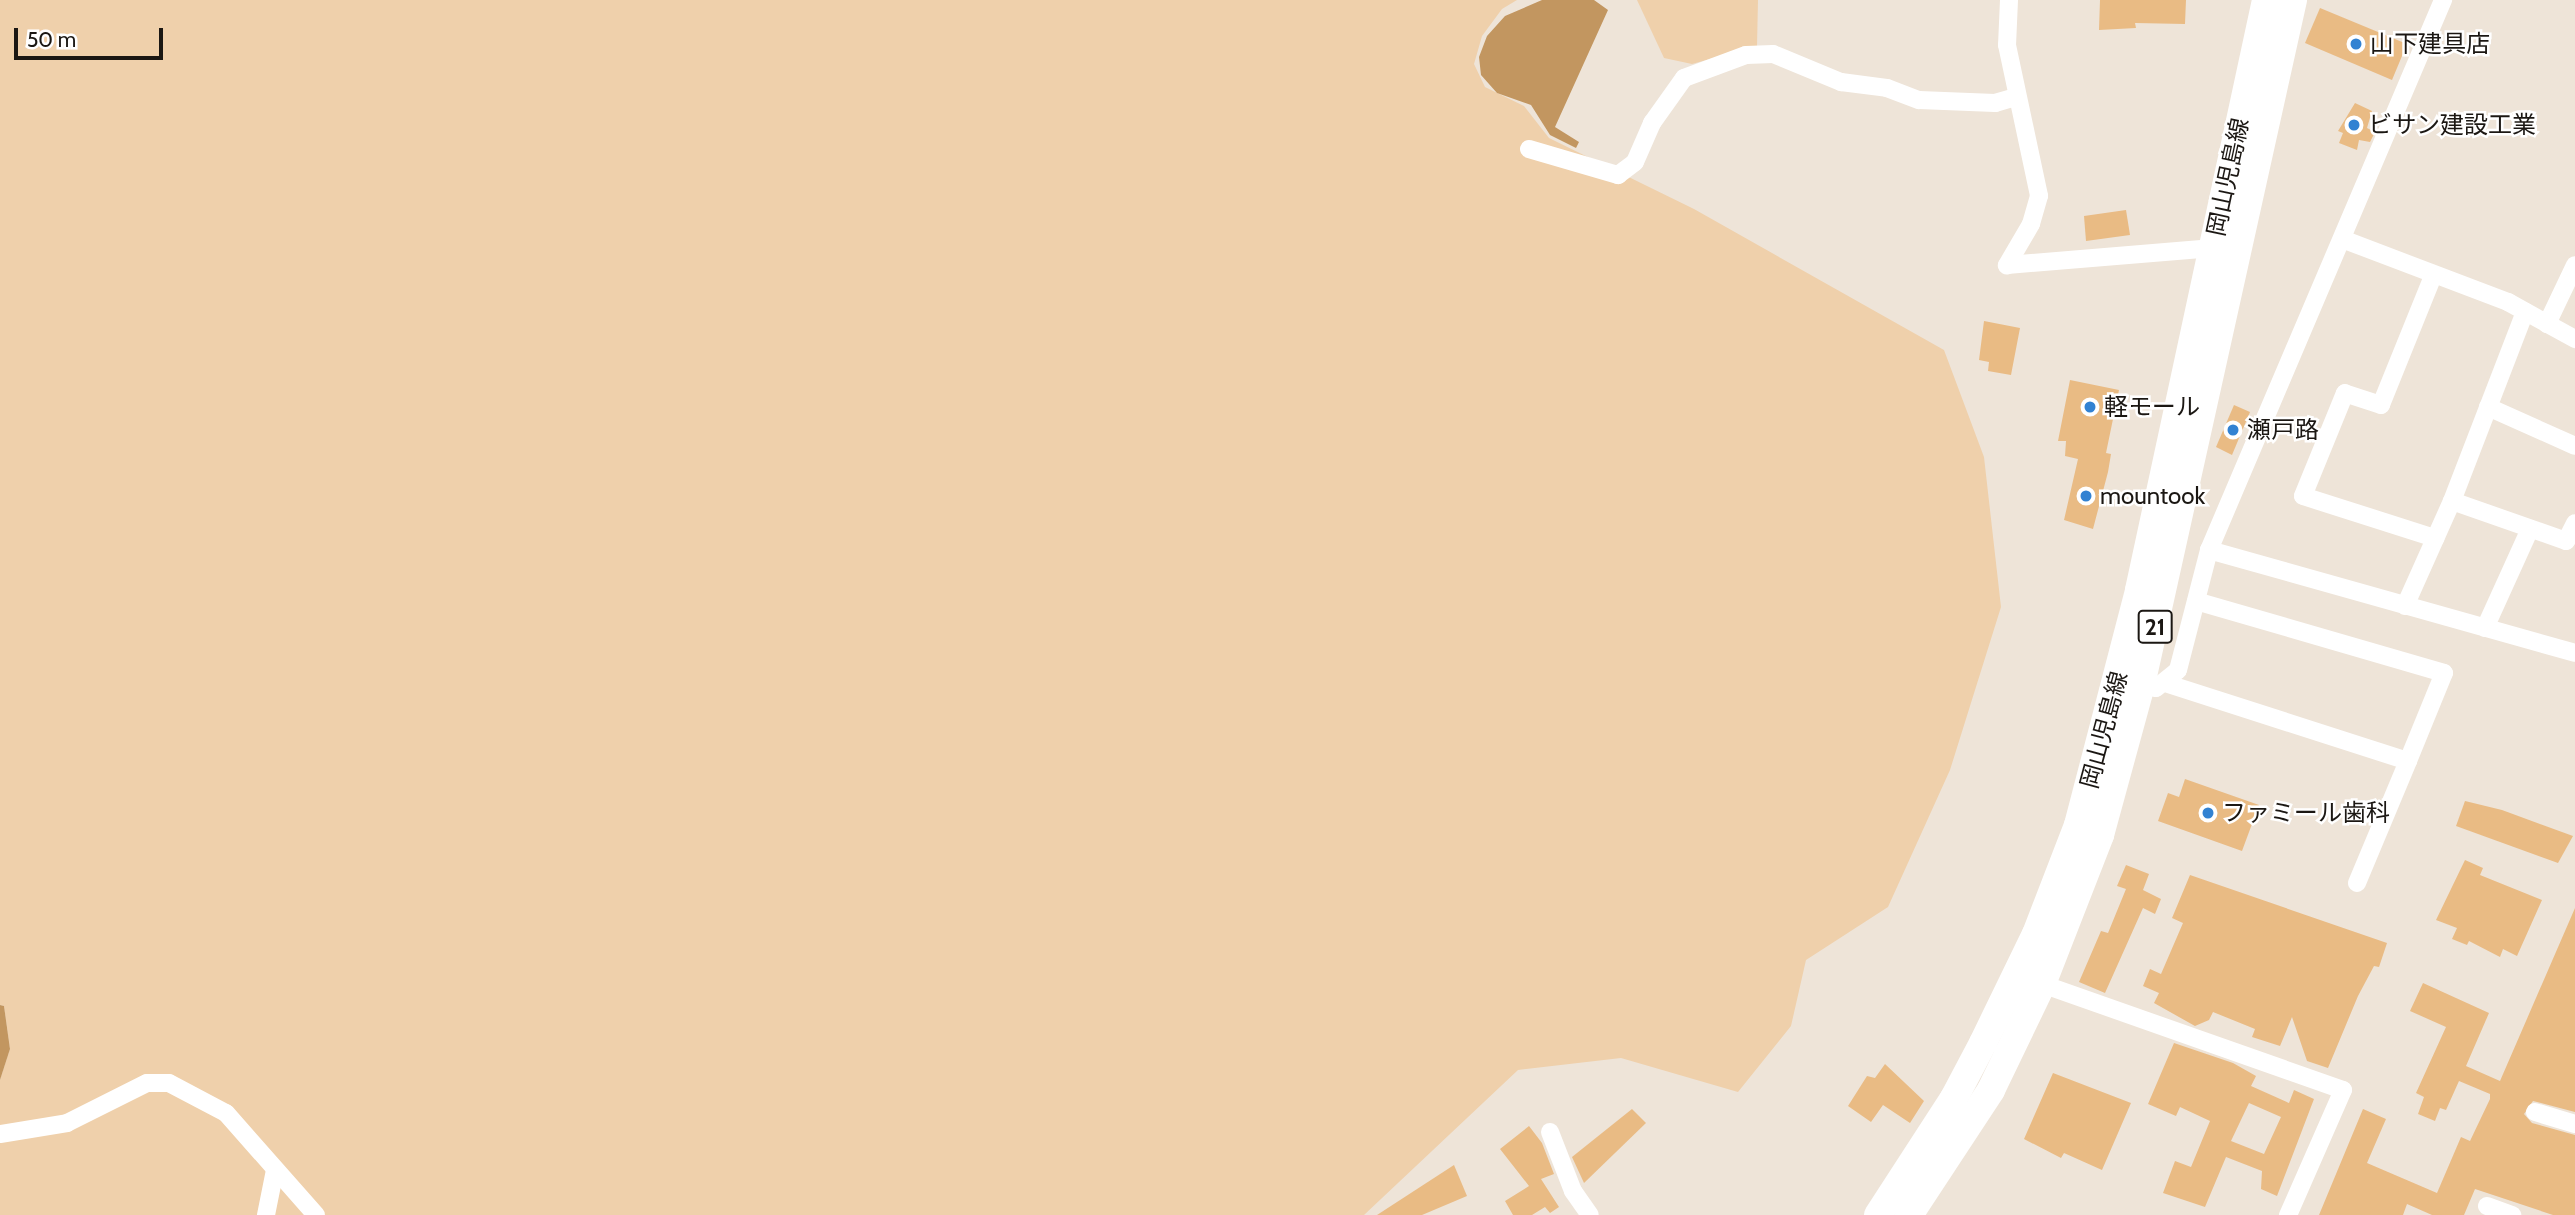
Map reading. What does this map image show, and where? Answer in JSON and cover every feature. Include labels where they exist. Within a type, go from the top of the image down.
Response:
[{"type":"main road","name":"岡山児島線","points":[[2217,288],[2213,248],[2266,0]]},
{"type":"main road","name":"岡山児島線","points":[[1909,1215],[1991,1090],[2042,984],[2100,835],[2139,695],[2217,288],[2293,0]]},
{"type":"main road","name":"岡山児島線","points":[[1878,1215],[1954,1098],[2036,934],[2078,825],[2139,695]]},
{"type":"street","points":[[2009,0],[2007,45],[2039,196],[2031,224],[2007,265],[2213,248]]},
{"type":"street","points":[[2139,695],[2178,670],[2209,550],[2443,0]]},
{"type":"street","points":[[1529,149],[1618,175],[1635,162],[1652,123],[1684,78],[1746,55],[1773,54],[1841,82],[1886,88],[1919,100],[1995,103],[2016,97]]},
{"type":"street","points":[[2342,239],[2525,312],[2575,339]]},
{"type":"street","points":[[2547,324],[2575,265]]},
{"type":"street","points":[[2433,276],[2381,405],[2345,393],[2303,496],[2435,538]]},
{"type":"street","points":[[2405,606],[2452,501],[2525,312]]},
{"type":"street","points":[[2488,407],[2575,446]]},
{"type":"street","points":[[2452,501],[2566,541],[2575,523]]},
{"type":"street","points":[[2485,628],[2530,529]]},
{"type":"street","points":[[2209,550],[2575,653]]},
{"type":"street","points":[[2196,601],[2444,673],[2357,883]]},
{"type":"street","points":[[2139,695],[2408,761]]},
{"type":"street","points":[[2042,984],[2343,1090],[2288,1215]]},
{"type":"street","points":[[0,1134],[67,1123],[147,1083],[169,1083],[226,1112],[316,1215]]},
{"type":"street","points":[[2535,1112],[2575,1124]]},
{"type":"street","points":[[1550,1132],[1573,1191],[1590,1215]]},
{"type":"street","points":[[266,1215],[275,1170]]},
{"type":"street","points":[[2487,1206],[2512,1215]]},
{"type":"shaded area","points":[[0,0],[1517,0],[1502,9],[1482,36],[1474,64],[1485,87],[1524,106],[1549,138],[1694,209],[1944,350],[1984,457],[2001,607],[1950,770],[1888,907],[1806,960],[1791,1026],[1738,1092],[1621,1058],[1518,1070],[1364,1215],[0,1215],[0,1080],[10,1049],[4,1006],[0,1005]]},
{"type":"shaded area","points":[[1542,0],[1594,0],[1608,10],[1555,127],[1579,142],[1576,148],[1550,135],[1531,105],[1497,93],[1481,75],[1479,57],[1487,36],[1505,16]]},
{"type":"shaded area","points":[[1637,0],[1758,0],[1757,46],[1692,64],[1664,58]]},
{"type":"shaded area","points":[[0,1005],[4,1006],[10,1049],[0,1080]]},
{"type":"building","points":[[2100,0],[2186,0],[2185,24],[2135,23],[2136,28],[2099,30]]},
{"type":"building","name":"山下建具店","points":[[2320,8],[2407,44],[2392,80],[2305,43]]},
{"type":"building","name":"ビサン建設工業","points":[[2355,103],[2372,111],[2367,128],[2375,132],[2370,142],[2359,140],[2357,150],[2339,143],[2343,133],[2338,131]]},
{"type":"building","points":[[2126,210],[2130,235],[2086,241],[2084,216]]},
{"type":"building","points":[[1984,321],[2020,328],[2011,375],[1988,371],[1989,362],[1979,360]]},
{"type":"building","points":[[2070,380],[2119,390],[2106,453],[2111,454],[2108,472],[2093,529],[2064,520],[2078,459],[2065,456],[2066,441],[2058,441]]},
{"type":"building","name":"瀬戸路","points":[[2234,405],[2250,412],[2232,455],[2216,447]]},
{"type":"building","name":"ファミール歯科","points":[[2185,779],[2259,805],[2242,851],[2158,821],[2168,793],[2179,797]]},
{"type":"building","points":[[2465,801],[2502,810],[2573,836],[2558,863],[2456,826]]},
{"type":"building","points":[[2465,860],[2483,868],[2480,875],[2542,900],[2517,956],[2503,949],[2500,957],[2469,941],[2467,945],[2452,939],[2457,928],[2436,920]]},
{"type":"building","points":[[2126,865],[2149,874],[2143,890],[2161,899],[2155,914],[2143,908],[2105,993],[2079,982],[2101,931],[2108,933],[2126,889],[2117,886]]},
{"type":"building","points":[[2190,875],[2387,943],[2379,967],[2374,966],[2358,996],[2328,1068],[2307,1061],[2292,1017],[2280,1046],[2252,1037],[2255,1029],[2213,1012],[2209,1020],[2195,1026],[2154,1003],[2159,993],[2143,986],[2150,969],[2161,974],[2183,923],[2172,918]]},
{"type":"building","points":[[2575,908],[2575,1112],[2533,1101],[2524,1114],[2532,1123],[2575,1135],[2575,1215],[2553,1215],[2475,1189],[2464,1215],[2432,1215],[2407,1204],[2403,1215],[2319,1215],[2363,1109],[2386,1119],[2367,1163],[2437,1193],[2461,1137],[2470,1141],[2490,1094],[2459,1081],[2446,1110],[2440,1108],[2435,1121],[2418,1114],[2424,1097],[2416,1093],[2446,1027],[2410,1011],[2423,983],[2489,1013],[2466,1066],[2500,1081]]},
{"type":"building","points":[[2174,1043],[2233,1063],[2256,1076],[2251,1086],[2289,1103],[2294,1090],[2314,1099],[2277,1196],[2261,1189],[2262,1171],[2226,1157],[2205,1207],[2163,1193],[2175,1161],[2191,1167],[2210,1121],[2180,1107],[2176,1116],[2148,1104]],"holes":[[[2249,1103],[2281,1117],[2264,1154],[2231,1141]]]},
{"type":"building","points":[[1885,1064],[1924,1101],[1910,1123],[1883,1105],[1871,1122],[1848,1106],[1867,1076],[1875,1078]]},
{"type":"building","points":[[2053,1073],[2131,1103],[2102,1170],[2064,1153],[2061,1158],[2024,1139]]},
{"type":"building","points":[[1632,1109],[1646,1123],[1584,1183],[1572,1157]]},
{"type":"building","points":[[1529,1126],[1542,1143],[1554,1174],[1541,1179],[1559,1207],[1550,1213],[1545,1207],[1532,1215],[1513,1215],[1505,1201],[1529,1186],[1500,1149]]},
{"type":"building","points":[[1454,1165],[1467,1196],[1422,1215],[1377,1215]]},
{"type":"place","name":"山下建具店","points":[[2356,44]]},
{"type":"place","name":"ビサン建設工業","points":[[2354,125]]},
{"type":"place","name":"軽モール","points":[[2090,407]]},
{"type":"place","name":"瀬戸路","points":[[2233,430]]},
{"type":"place","name":"mountook","points":[[2086,496]]},
{"type":"place","name":"ファミール歯科","points":[[2208,813]]}]
